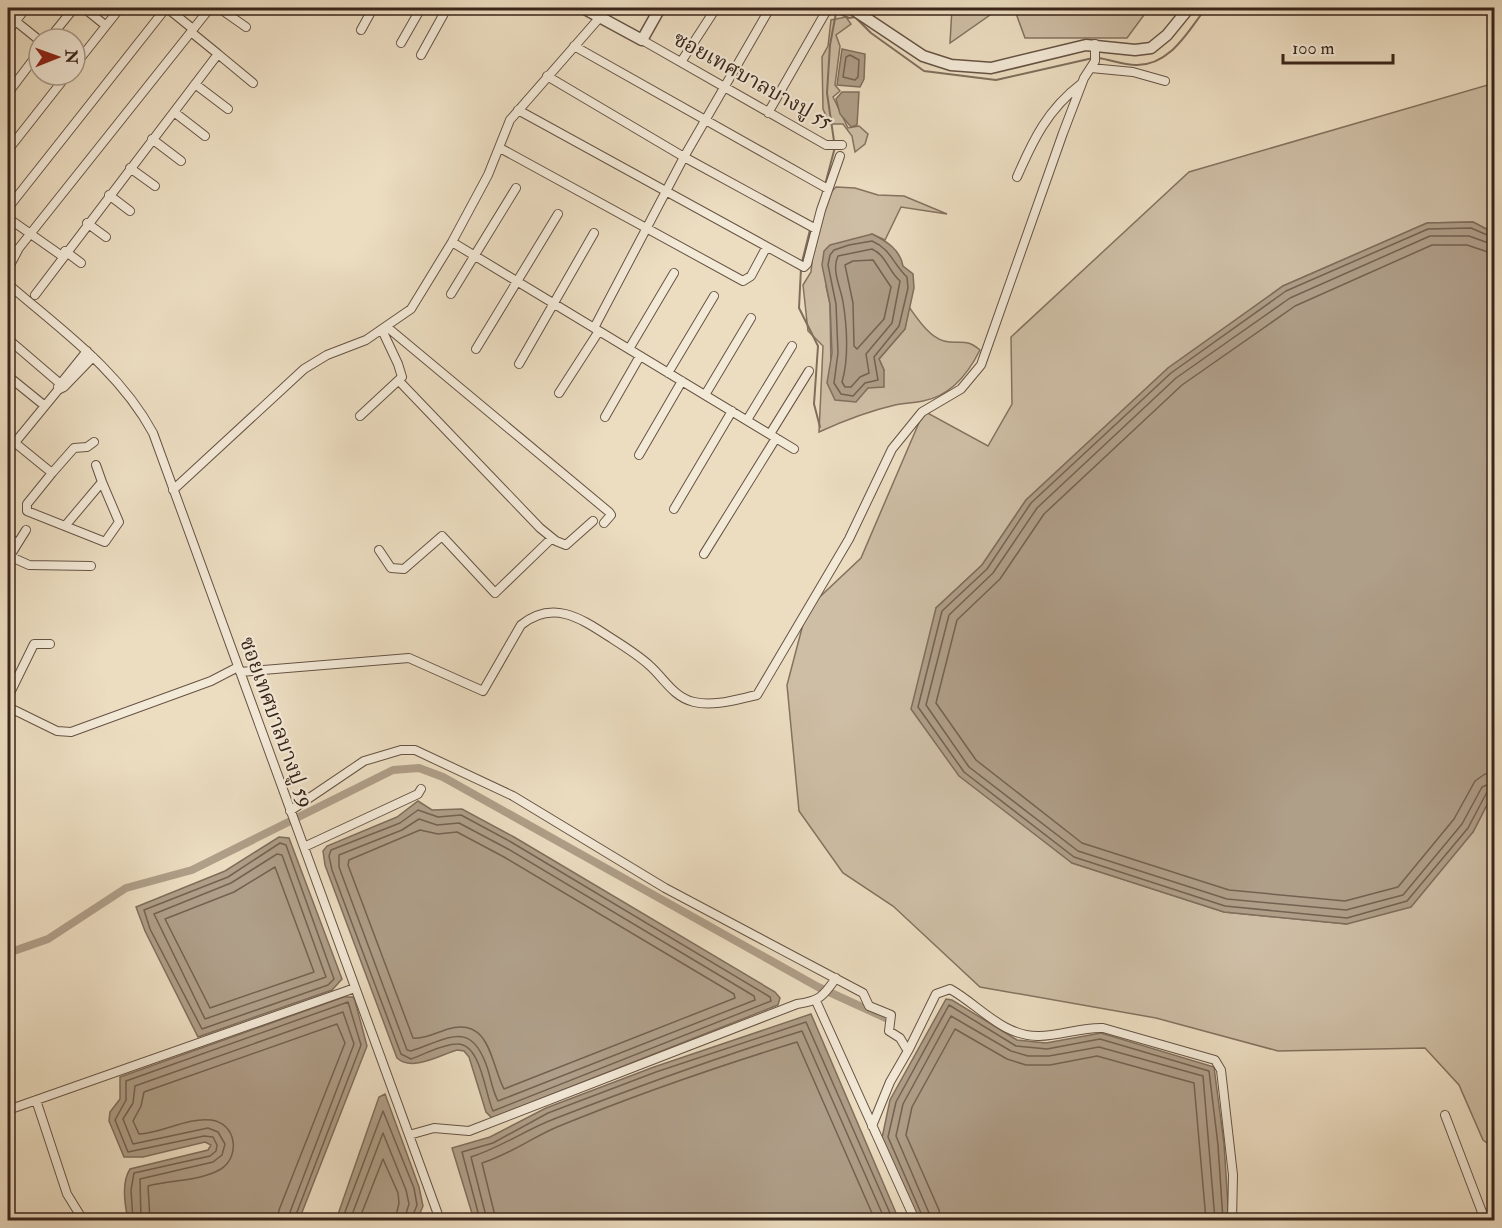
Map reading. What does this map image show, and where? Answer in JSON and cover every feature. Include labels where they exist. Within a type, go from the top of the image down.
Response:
[{"type":"street","points":[[8,31],[26,8]]},
{"type":"street","points":[[59,27],[74,8]]},
{"type":"street","points":[[84,8],[105,26]]},
{"type":"street","points":[[87,49],[120,8]]},
{"type":"street","points":[[8,208],[166,8],[252,83]]},
{"type":"street","points":[[8,269],[19,248],[210,8]]},
{"type":"street","points":[[219,8],[246,27]]},
{"type":"street","points":[[361,30],[373,8]]},
{"type":"street","points":[[400,42],[421,8]]},
{"type":"street","points":[[421,55],[447,8]]},
{"type":"street","name":"ซอยเทศบาลบางปู 55","points":[[583,8],[601,16],[826,145],[837,145]]},
{"type":"street","points":[[642,40],[660,8]]},
{"type":"street","points":[[681,62],[716,8]]},
{"type":"street","points":[[559,393],[596,330],[684,157],[770,8]]},
{"type":"street","points":[[851,8],[923,56],[951,65],[974,68],[1009,65],[1075,47],[1133,72],[1166,81]]},
{"type":"street","points":[[1094,57],[1150,48],[1167,35],[1189,8]]},
{"type":"street","points":[[768,113],[827,11]]},
{"type":"street","points":[[8,15],[27,30]]},
{"type":"street","points":[[174,490],[304,369],[384,329],[411,309],[452,242],[500,148],[506,128],[518,110],[601,16]]},
{"type":"street","points":[[574,46],[825,187]]},
{"type":"street","points":[[34,295],[218,54]]},
{"type":"street","points":[[8,707],[57,731],[70,732],[239,670],[409,658],[483,691],[521,625],[530,618],[553,612],[576,615],[622,645],[648,664],[671,690],[686,699],[702,704],[757,694],[849,539],[892,449],[922,412],[961,389],[981,364],[988,351],[1031,219],[1081,84],[1094,57]]},
{"type":"street","points":[[8,93],[27,68]]},
{"type":"street","points":[[547,76],[684,157],[814,227]]},
{"type":"street","points":[[195,84],[228,109]]},
{"type":"street","points":[[1017,177],[1044,122],[1061,100],[1081,84]]},
{"type":"street","points":[[8,150],[58,87]]},
{"type":"street","points":[[518,110],[801,266],[807,264],[825,187],[840,156]]},
{"type":"street","points":[[174,112],[205,136]]},
{"type":"street","points":[[152,139],[181,161]]},
{"type":"street","points":[[500,148],[743,281],[751,276],[766,248]]},
{"type":"street","points":[[130,168],[155,186]]},
{"type":"street","points":[[452,294],[516,188]]},
{"type":"street","points":[[109,195],[130,211]]},
{"type":"street","points":[[476,349],[558,214]]},
{"type":"street","points":[[8,218],[30,235],[81,263]]},
{"type":"street","points":[[87,223],[106,237]]},
{"type":"street","points":[[519,364],[594,233]]},
{"type":"street","points":[[452,242],[554,306],[794,449]]},
{"type":"street","points":[[8,254],[19,248]]},
{"type":"street","points":[[629,349],[674,273]]},
{"type":"street","name":"ซอยเทศบาลบางปู 59","points":[[8,284],[118,381],[140,408],[153,433],[440,1221]]},
{"type":"street","points":[[668,373],[714,296]]},
{"type":"street","points":[[705,395],[751,318]]},
{"type":"street","points":[[384,329],[398,364],[400,382],[552,538],[567,545],[594,521]]},
{"type":"street","points":[[384,329],[609,512],[611,515],[604,523]]},
{"type":"street","points":[[8,339],[60,387]]},
{"type":"street","points":[[747,420],[792,346]]},
{"type":"street","points":[[8,451],[90,354]]},
{"type":"street","points":[[605,417],[640,356]]},
{"type":"street","points":[[704,554],[809,371]]},
{"type":"street","points":[[8,376],[45,406]]},
{"type":"street","points":[[639,455],[682,381]]},
{"type":"street","points":[[360,416],[400,382]]},
{"type":"street","points":[[674,509],[732,411]]},
{"type":"street","points":[[15,442],[52,472]]},
{"type":"street","points":[[94,442],[87,447],[74,448],[52,472],[26,507],[30,513],[106,541],[119,522],[96,465]]},
{"type":"street","points":[[65,526],[102,482]]},
{"type":"street","points":[[26,530],[8,557],[29,565],[91,566]]},
{"type":"street","points":[[379,550],[391,568],[404,569],[442,536],[495,593],[552,538]]},
{"type":"street","points":[[8,537],[17,543]]},
{"type":"street","points":[[8,697],[34,644],[50,644]]},
{"type":"street","points":[[291,813],[364,760],[401,750],[415,750],[513,796],[665,888],[833,982],[863,993],[869,1006],[891,1015],[889,1031],[900,1038],[904,1046],[909,1049]]},
{"type":"street","points":[[304,847],[418,794],[421,789]]},
{"type":"street","points":[[409,1134],[434,1128],[469,1131],[797,1004],[816,1001],[833,982]]},
{"type":"street","points":[[8,1110],[355,988]]},
{"type":"street","points":[[872,1126],[890,1082],[936,994],[950,989],[1001,1026],[1017,1033],[1041,1036],[1089,1027],[1103,1028],[1215,1060],[1221,1070],[1233,1175],[1232,1221]]},
{"type":"street","points":[[816,1001],[915,1221]]},
{"type":"street","points":[[36,1100],[67,1194],[83,1221]]},
{"type":"street","points":[[1445,1115],[1485,1221]]},
{"type":"shaded area","points":[[952,8],[1000,8],[950,43]]},
{"type":"shaded area","points":[[1014,8],[1144,8],[1144,15],[1127,38],[1025,38]]},
{"type":"shaded area","points":[[846,17],[851,24],[836,35],[840,46],[835,85],[840,91],[833,97],[848,128],[859,126],[868,134],[865,144],[855,152],[852,136],[843,124],[830,124],[823,109],[822,57],[828,46],[831,20]]},
{"type":"shaded area","points":[[1491,84],[1494,87],[1494,233],[1473,222],[1427,223],[1283,286],[1168,368],[1026,500],[982,565],[936,608],[1072,863],[1224,912],[1347,924],[1473,832],[1494,791],[1494,1148],[1483,1140],[1459,1085],[1425,1048],[1278,1051],[1156,1018],[980,987],[893,906],[843,873],[799,811],[787,685],[807,609],[861,558],[924,411],[988,446],[1012,404],[1011,337],[1189,172]]},
{"type":"shaded area","points":[[836,187],[855,188],[878,195],[904,196],[947,214],[901,207],[885,240],[872,234],[864,238],[826,286],[830,304],[831,372],[868,388],[884,370],[879,359],[905,329],[909,307],[933,336],[944,341],[966,342],[980,350],[958,383],[942,394],[923,401],[876,410],[819,432],[823,346],[808,331],[803,285],[811,272],[815,232],[825,198]]},
{"type":"water","points":[[842,49],[865,54],[864,79],[860,87],[837,85]]},
{"type":"water","points":[[842,92],[859,92],[857,125],[851,127],[840,114],[836,99]]},
{"type":"water","points":[[1473,222],[1494,233],[1494,791],[1473,832],[1411,907],[1347,924],[1224,912],[1072,863],[959,776],[911,709],[936,608],[982,565],[1026,500],[1168,368],[1283,286],[1427,223]]},
{"type":"water","points":[[872,234],[892,246],[903,266],[913,274],[914,288],[905,329],[879,359],[884,370],[884,387],[868,388],[856,402],[835,400],[827,383],[832,353],[830,304],[822,265],[824,251],[830,245]]},
{"type":"water","points":[[418,801],[432,810],[462,809],[514,837],[775,992],[780,998],[778,1005],[492,1118],[486,1112],[469,1057],[464,1051],[457,1050],[418,1063],[403,1062],[397,1058],[325,865],[323,851],[327,846],[397,817]]},
{"type":"water","points":[[279,837],[289,838],[342,979],[332,990],[198,1037],[145,931],[136,907],[225,871]]},
{"type":"water","points":[[344,997],[353,997],[355,1001],[367,1046],[299,1220],[128,1220],[125,1181],[130,1169],[208,1150],[211,1145],[205,1142],[143,1157],[124,1157],[109,1121],[110,1112],[120,1099],[120,1077]]},
{"type":"water","points":[[946,999],[952,1000],[1017,1040],[1046,1043],[1101,1033],[1214,1067],[1224,1144],[1229,1220],[919,1220],[882,1138],[890,1100]]},
{"type":"water","points":[[811,1014],[899,1220],[474,1220],[452,1148],[490,1137],[546,1108],[654,1067]]},
{"type":"water","points":[[385,1094],[419,1187],[423,1206],[417,1220],[336,1220],[379,1097]]},
{"type":"waterway","points":[[1099,58],[1136,65],[1159,60],[1177,46],[1206,8]]},
{"type":"waterway","points":[[829,9],[849,18],[855,17],[871,33],[924,71],[996,80],[1093,58]]},
{"type":"waterway","points":[[834,141],[827,93],[830,45],[836,13]]},
{"type":"waterway","points":[[825,185],[835,147]]},
{"type":"waterway","points":[[802,262],[810,230]]},
{"type":"waterway","points":[[801,268],[799,308],[818,346],[814,404],[820,427]]},
{"type":"waterway","points":[[8,953],[48,939],[126,888],[192,870],[393,770],[419,768],[443,777],[818,987],[888,1019]]}]
